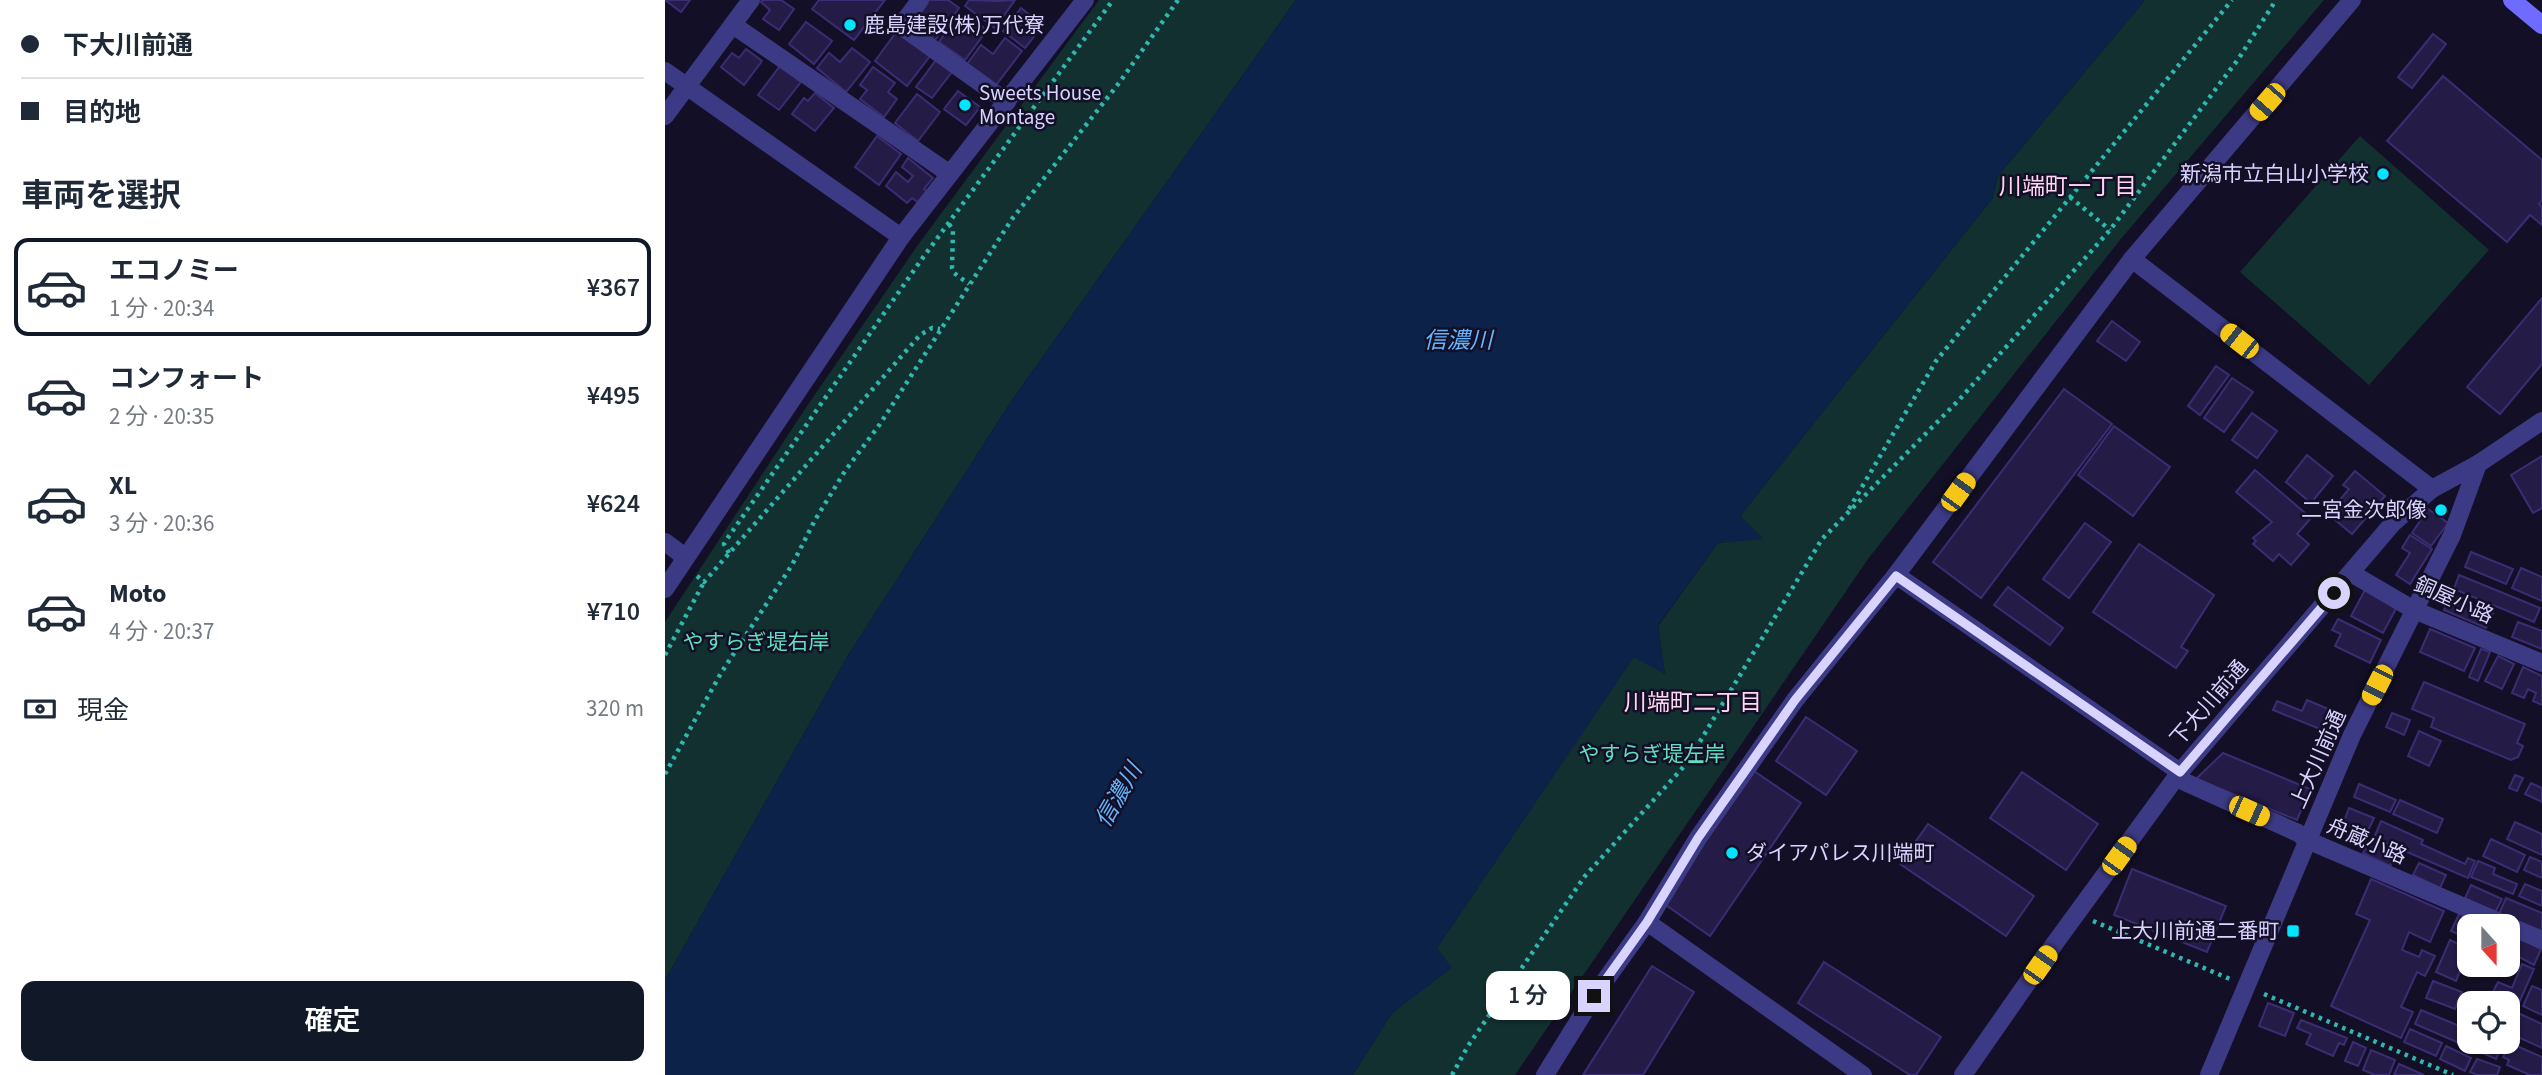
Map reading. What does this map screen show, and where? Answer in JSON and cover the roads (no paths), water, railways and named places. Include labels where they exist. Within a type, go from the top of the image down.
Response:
[{"type":"main road","points":[[2512,0],[2542,25]]},
{"type":"street","points":[[665,116],[751,0]]},
{"type":"street","points":[[920,0],[901,26],[1007,102]]},
{"type":"street","points":[[665,589],[901,237],[1085,0]]},
{"type":"street","points":[[1545,1075],[1594,996],[1647,922],[1698,838],[1795,700],[1896,576],[2132,259],[2353,0]]},
{"type":"street","points":[[733,25],[950,174]]},
{"type":"street","points":[[665,71],[901,237]]},
{"type":"street","points":[[2132,259],[2432,489]]},
{"type":"street","name":"下大川前通","points":[[1963,1075],[2178,775],[2393,523],[2432,489],[2478,464],[2542,421]]},
{"type":"street","name":"上大川前通","points":[[2209,1075],[2352,735],[2452,536],[2478,464]]},
{"type":"street","points":[[665,542],[683,561]]},
{"type":"street","name":"銅屋小路","points":[[2351,573],[2414,610],[2542,663]]},
{"type":"street","name":"舟蔵小路","points":[[1896,576],[2178,775],[2298,833],[2307,840],[2542,940]]},
{"type":"street","points":[[1647,922],[1863,1075]]},
{"type":"water","name":"信濃川","points":[[1296,0],[2145,0],[1998,176],[1992,199],[1740,516],[1763,539],[1718,543],[1658,625],[1665,674],[1634,657],[1437,948],[1452,968],[1392,1013],[1353,1075],[665,1075],[665,980],[847,657],[1012,400]]},
{"type":"place","name":"鹿島建設(株)万代寮","points":[[850,25]]},
{"type":"place","name":"Sweets House Montage","points":[[965,105]]},
{"type":"place","name":"新潟市立白山小学校","points":[[2383,174]]},
{"type":"place","name":"二宮金次郎像","points":[[2441,510]]},
{"type":"place","name":"ダイアパレス川端町","points":[[1732,853]]},
{"type":"place","name":"上大川前通二番町","points":[[2293,931]]},
{"type":"district","name":"川端町一丁目","points":[[2068,186]]},
{"type":"district","name":"川端町二丁目","points":[[1693,702]]},
{"type":"park label","name":"やすらぎ堤右岸","points":[[756,642]]},
{"type":"park label","name":"やすらぎ堤左岸","points":[[1652,754]]}]
